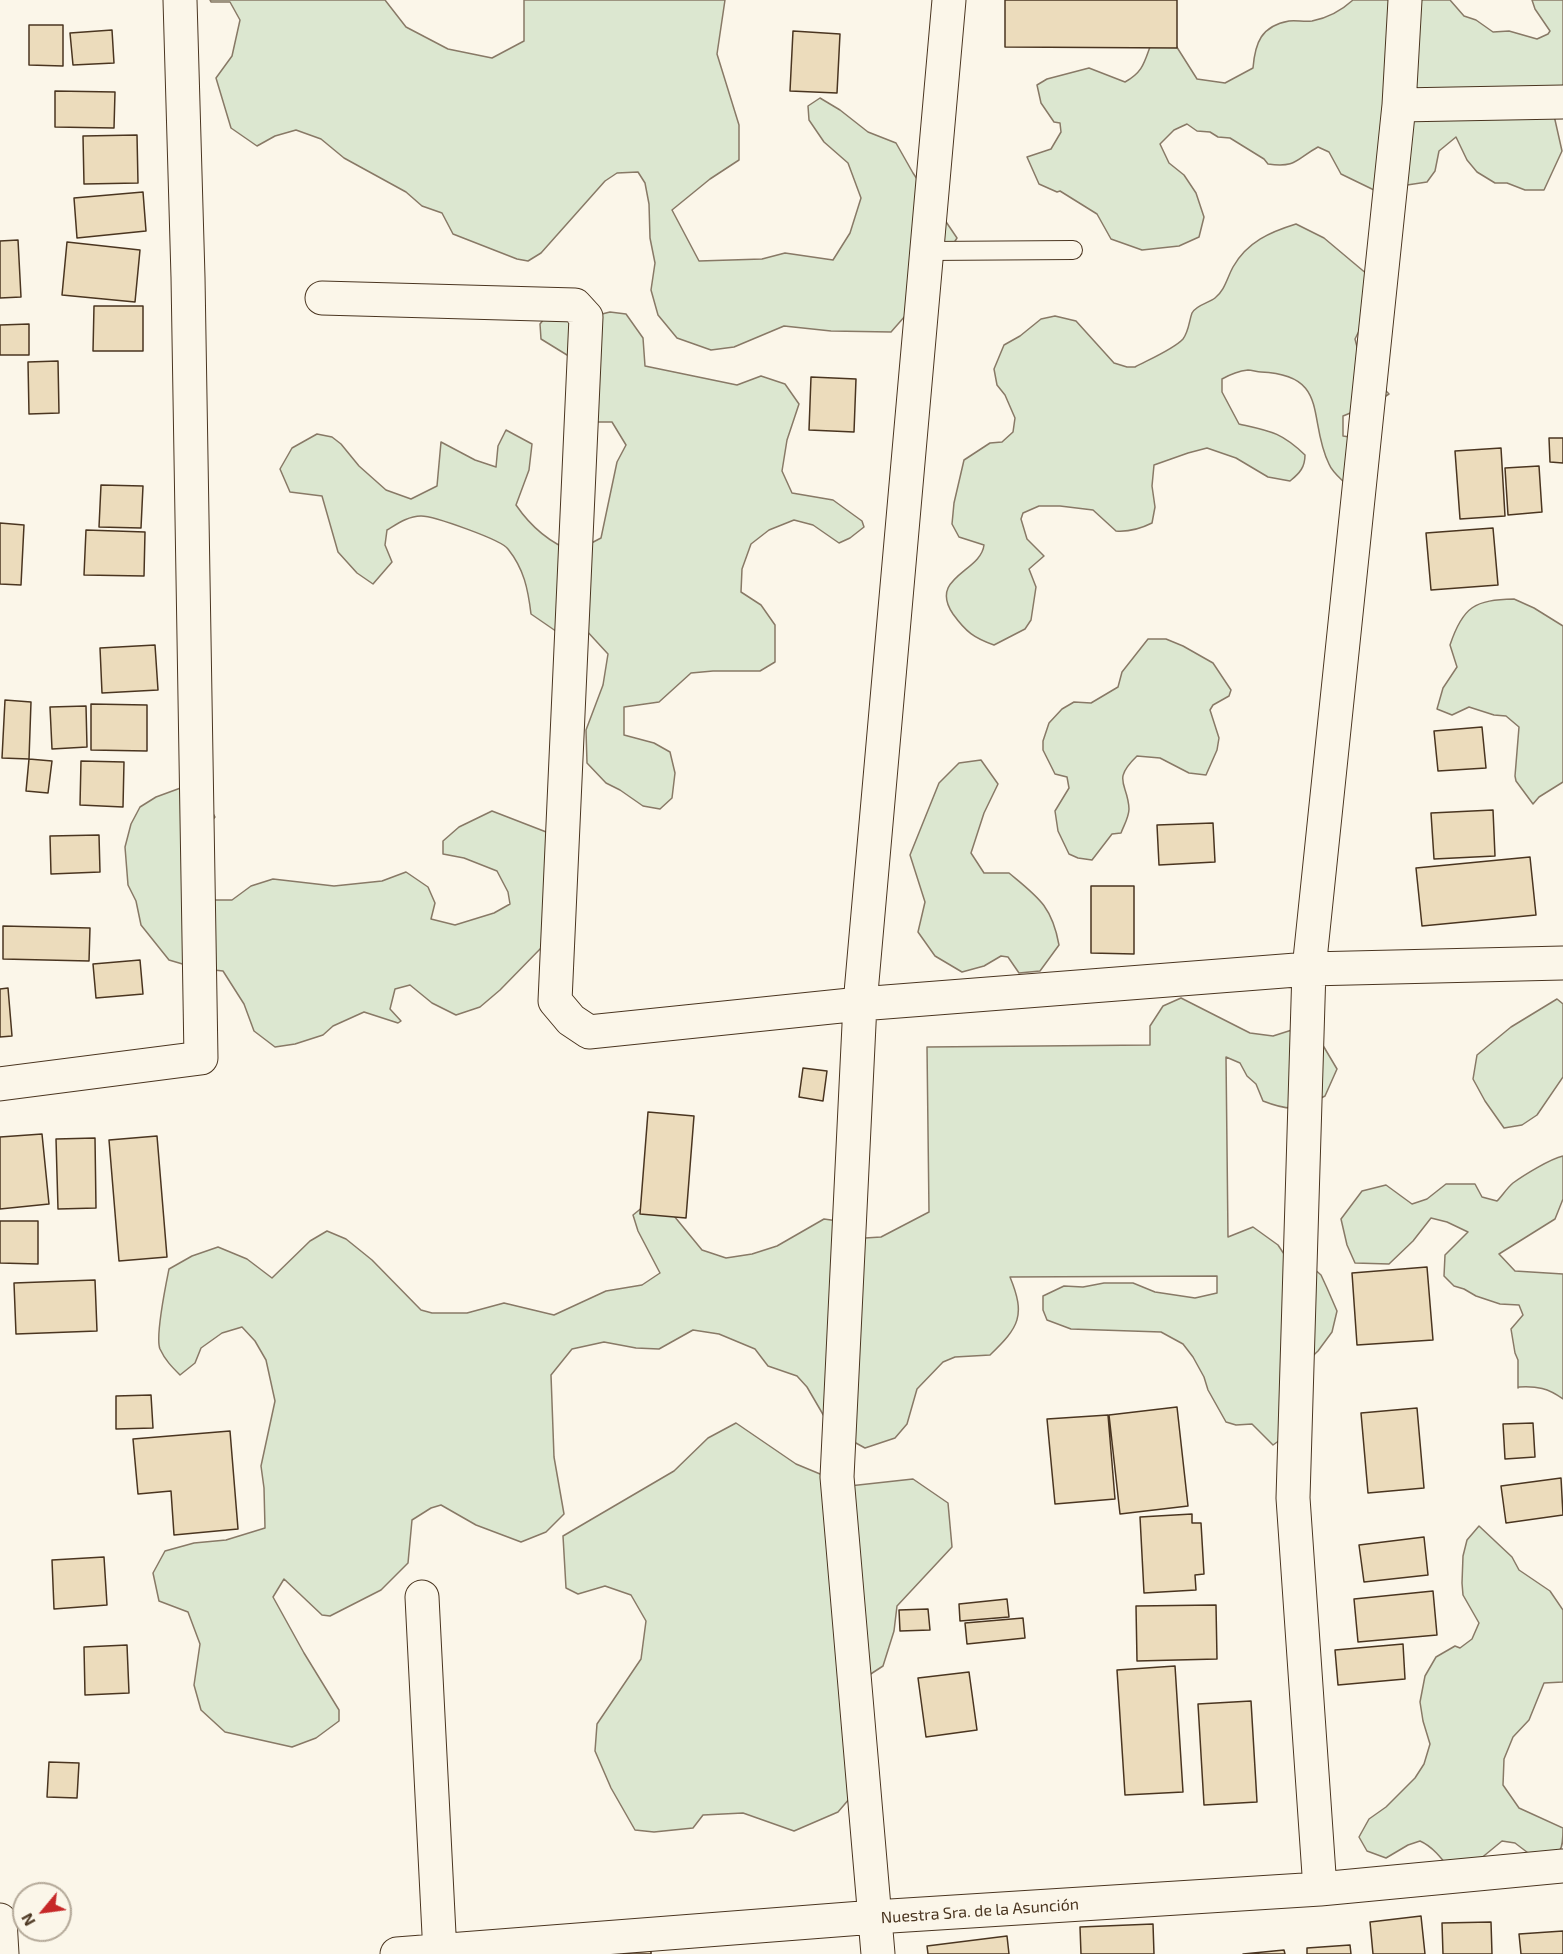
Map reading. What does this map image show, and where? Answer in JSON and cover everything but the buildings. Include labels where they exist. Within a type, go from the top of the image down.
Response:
[{"type":"street","points":[[0,1084],[201,1058],[188,277],[180,0]]},
{"type":"street","points":[[878,1954],[837,1477],[860,1004],[949,0]]},
{"type":"street","points":[[1320,1889],[1293,1498],[1309,969],[1399,105],[1405,0]]},
{"type":"street","points":[[1399,105],[1563,102]]},
{"type":"street","points":[[322,298],[575,305],[586,317],[555,1001],[571,1020],[589,1032],[860,1004],[1309,969],[1563,963]]},
{"type":"street","points":[[422,1597],[440,1953]]},
{"type":"street","name":"Nuestra Sra. de la Asunción","points":[[397,1954],[440,1953],[875,1917],[1320,1889],[1563,1866]]},
{"type":"street","points":[[0,1920],[2,1954]]},
{"type":"lane","points":[[928,251],[1072,250]]},
{"type":"green space","points":[[210,0],[385,0],[406,27],[448,49],[492,58],[524,41],[524,0],[725,0],[717,54],[739,125],[739,160],[710,179],[672,210],[699,261],[762,259],[785,253],[833,260],[850,233],[861,198],[848,163],[824,142],[809,120],[808,106],[820,98],[868,132],[896,143],[913,173],[957,238],[913,307],[891,332],[831,331],[784,326],[734,347],[711,350],[677,338],[658,315],[651,290],[655,263],[650,238],[649,204],[645,183],[638,172],[617,173],[605,181],[541,253],[528,261],[517,259],[453,234],[442,213],[422,206],[406,192],[344,158],[321,139],[296,130],[275,136],[257,146],[231,128],[216,78],[232,56],[240,20],[230,2],[211,2]]},
{"type":"green space","points":[[1353,0],[1450,0],[1464,16],[1476,20],[1493,32],[1509,31],[1537,39],[1550,31],[1535,9],[1532,0],[1563,0],[1563,88],[1553,111],[1562,151],[1544,190],[1525,190],[1507,183],[1495,183],[1477,172],[1467,160],[1456,137],[1439,151],[1435,171],[1427,182],[1374,190],[1341,174],[1329,152],[1318,147],[1291,164],[1268,164],[1264,159],[1230,138],[1197,131],[1187,124],[1174,130],[1160,144],[1169,163],[1184,175],[1196,193],[1204,217],[1199,237],[1179,246],[1142,250],[1111,239],[1097,214],[1060,191],[1057,192],[1039,184],[1027,157],[1051,149],[1061,132],[1060,123],[1054,122],[1041,103],[1037,85],[1047,79],[1089,68],[1125,82],[1139,71],[1151,44],[1173,41],[1197,79],[1225,83],[1253,68],[1258,43],[1266,31],[1272,27],[1289,21],[1312,21],[1323,18],[1339,11]]},
{"type":"green space","points":[[1296,224],[1324,238],[1374,280],[1361,327],[1355,339],[1362,366],[1389,394],[1375,403],[1343,416],[1343,436],[1362,439],[1347,485],[1330,467],[1323,448],[1313,403],[1307,391],[1298,381],[1283,375],[1250,370],[1241,371],[1222,379],[1222,392],[1239,424],[1275,434],[1297,447],[1305,455],[1305,459],[1297,475],[1290,481],[1268,477],[1236,458],[1207,448],[1154,465],[1152,486],[1155,507],[1152,523],[1143,527],[1116,531],[1093,510],[1060,506],[1039,506],[1023,513],[1021,519],[1027,539],[1044,556],[1029,569],[1036,587],[1031,620],[1025,629],[994,645],[971,634],[953,614],[947,602],[947,591],[951,583],[981,554],[984,545],[959,537],[952,524],[954,503],[964,460],[990,443],[1002,442],[1013,432],[1015,418],[1005,395],[997,385],[994,369],[1004,345],[1020,336],[1041,319],[1055,316],[1076,321],[1114,363],[1135,367],[1183,339],[1194,310],[1218,295],[1224,288],[1233,267],[1245,251],[1260,239]]},
{"type":"green space","points":[[610,312],[626,314],[643,338],[645,366],[737,385],[761,376],[785,384],[799,404],[787,440],[782,471],[792,493],[833,500],[862,521],[864,527],[839,543],[813,525],[794,520],[769,530],[751,544],[742,569],[741,592],[761,605],[775,625],[775,662],[760,671],[691,673],[659,702],[624,707],[624,735],[654,743],[670,752],[675,773],[672,798],[660,809],[643,806],[606,783],[587,763],[586,730],[603,685],[608,654],[585,629],[563,636],[531,614],[524,580],[518,564],[508,549],[494,540],[453,524],[428,517],[412,517],[387,530],[385,545],[392,562],[373,584],[357,573],[338,552],[322,496],[290,492],[280,469],[292,448],[317,434],[332,437],[386,490],[411,499],[437,486],[441,442],[475,460],[496,467],[498,446],[506,430],[532,444],[529,470],[516,505],[542,533],[557,544],[574,552],[601,538],[617,462],[626,445],[612,422],[592,422],[582,359],[567,355],[541,339],[540,324],[544,319],[586,318]]},
{"type":"green space","points":[[1514,599],[1563,626],[1563,782],[1539,797],[1533,804],[1516,781],[1515,776],[1519,727],[1506,716],[1494,715],[1469,707],[1452,715],[1437,709],[1443,688],[1457,667],[1450,645],[1460,622],[1472,608],[1480,604]]},
{"type":"green space","points":[[1148,639],[1166,639],[1213,663],[1231,690],[1229,696],[1213,705],[1210,710],[1219,738],[1217,750],[1206,775],[1189,773],[1160,758],[1137,756],[1129,764],[1123,777],[1129,809],[1121,833],[1112,834],[1092,860],[1078,858],[1069,854],[1058,831],[1055,811],[1069,788],[1067,777],[1055,774],[1043,750],[1043,741],[1049,723],[1062,709],[1074,702],[1091,703],[1118,687],[1122,672]]},
{"type":"green space","points":[[981,760],[998,784],[984,813],[971,853],[984,873],[1009,873],[1036,896],[1048,911],[1059,945],[1040,971],[1019,973],[1008,957],[1001,956],[984,966],[962,972],[935,956],[918,932],[925,902],[910,855],[939,783],[959,763]]},
{"type":"green space","points":[[197,784],[215,817],[198,837],[210,900],[232,900],[251,886],[273,879],[334,886],[382,881],[406,872],[428,887],[435,903],[431,919],[455,925],[494,913],[510,904],[508,892],[497,871],[464,858],[443,854],[443,841],[459,827],[492,811],[554,835],[542,947],[480,1007],[456,1015],[432,1003],[410,985],[395,989],[390,1009],[401,1021],[398,1023],[364,1012],[333,1026],[323,1035],[295,1044],[275,1047],[254,1031],[244,1004],[223,971],[196,968],[169,960],[141,925],[136,901],[128,885],[125,847],[131,824],[140,807],[156,797]]},
{"type":"green space","points":[[1181,998],[1250,1033],[1273,1036],[1295,1029],[1318,1037],[1337,1069],[1325,1096],[1301,1107],[1288,1108],[1263,1101],[1256,1084],[1247,1076],[1240,1063],[1226,1057],[1228,1237],[1253,1227],[1278,1245],[1284,1254],[1312,1267],[1321,1275],[1337,1311],[1332,1332],[1318,1351],[1300,1368],[1298,1427],[1273,1445],[1252,1424],[1236,1425],[1226,1422],[1193,1357],[1183,1344],[1161,1332],[1071,1329],[1047,1320],[1043,1310],[1043,1296],[1064,1286],[1083,1287],[1104,1283],[1133,1283],[1155,1292],[1195,1298],[1217,1293],[1217,1276],[1010,1277],[1018,1302],[1018,1311],[1017,1320],[1008,1336],[990,1355],[955,1357],[943,1362],[917,1389],[907,1424],[895,1438],[865,1448],[845,1437],[828,1423],[807,1387],[797,1376],[768,1366],[755,1349],[719,1334],[693,1330],[659,1349],[636,1348],[604,1342],[572,1349],[551,1375],[554,1457],[564,1514],[546,1532],[521,1542],[476,1525],[441,1505],[431,1508],[412,1520],[408,1563],[381,1590],[330,1616],[322,1615],[284,1579],[273,1597],[339,1710],[339,1721],[316,1738],[292,1747],[225,1732],[201,1710],[194,1685],[200,1644],[188,1612],[159,1601],[153,1573],[165,1551],[194,1543],[226,1540],[265,1528],[261,1466],[275,1401],[266,1360],[255,1341],[242,1327],[222,1333],[201,1348],[195,1363],[180,1375],[164,1357],[160,1349],[159,1334],[169,1269],[192,1256],[218,1247],[247,1259],[272,1278],[310,1241],[327,1231],[346,1239],[372,1260],[421,1310],[432,1313],[467,1313],[504,1303],[554,1315],[606,1291],[642,1285],[660,1273],[638,1231],[633,1215],[654,1198],[665,1205],[702,1250],[726,1258],[752,1254],[777,1246],[824,1219],[845,1222],[855,1233],[865,1238],[881,1237],[929,1212],[927,1047],[1150,1045],[1150,1026],[1163,1006]]},
{"type":"green space","points":[[1557,999],[1563,1004],[1563,1077],[1537,1115],[1522,1125],[1504,1128],[1473,1079],[1477,1055],[1511,1027]]},
{"type":"green space","points":[[1563,1156],[1563,1199],[1555,1219],[1499,1254],[1515,1271],[1563,1274],[1563,1399],[1542,1388],[1518,1388],[1518,1360],[1511,1329],[1523,1315],[1519,1305],[1500,1304],[1476,1296],[1454,1286],[1444,1276],[1445,1255],[1468,1232],[1447,1222],[1431,1218],[1413,1241],[1389,1264],[1355,1263],[1347,1245],[1341,1219],[1362,1191],[1386,1185],[1412,1204],[1427,1199],[1446,1184],[1475,1184],[1482,1197],[1497,1201],[1518,1180],[1544,1164]]},
{"type":"green space","points":[[736,1423],[796,1464],[849,1486],[913,1479],[948,1503],[952,1547],[897,1606],[894,1631],[883,1666],[863,1679],[856,1791],[838,1812],[794,1831],[743,1813],[703,1815],[693,1828],[654,1832],[635,1830],[611,1788],[595,1751],[597,1724],[641,1659],[646,1621],[631,1595],[605,1586],[578,1594],[566,1588],[563,1536],[674,1471],[708,1438]]},
{"type":"green space","points":[[1479,1526],[1512,1557],[1519,1570],[1550,1591],[1563,1610],[1563,1682],[1544,1683],[1529,1720],[1513,1737],[1504,1759],[1503,1785],[1519,1808],[1563,1828],[1563,1836],[1560,1850],[1540,1862],[1515,1843],[1502,1841],[1457,1878],[1436,1852],[1420,1841],[1386,1858],[1367,1851],[1359,1837],[1369,1819],[1386,1807],[1415,1778],[1424,1764],[1430,1744],[1420,1702],[1425,1676],[1436,1657],[1455,1646],[1460,1648],[1472,1639],[1479,1623],[1463,1595],[1462,1583],[1463,1556],[1467,1540]]}]
